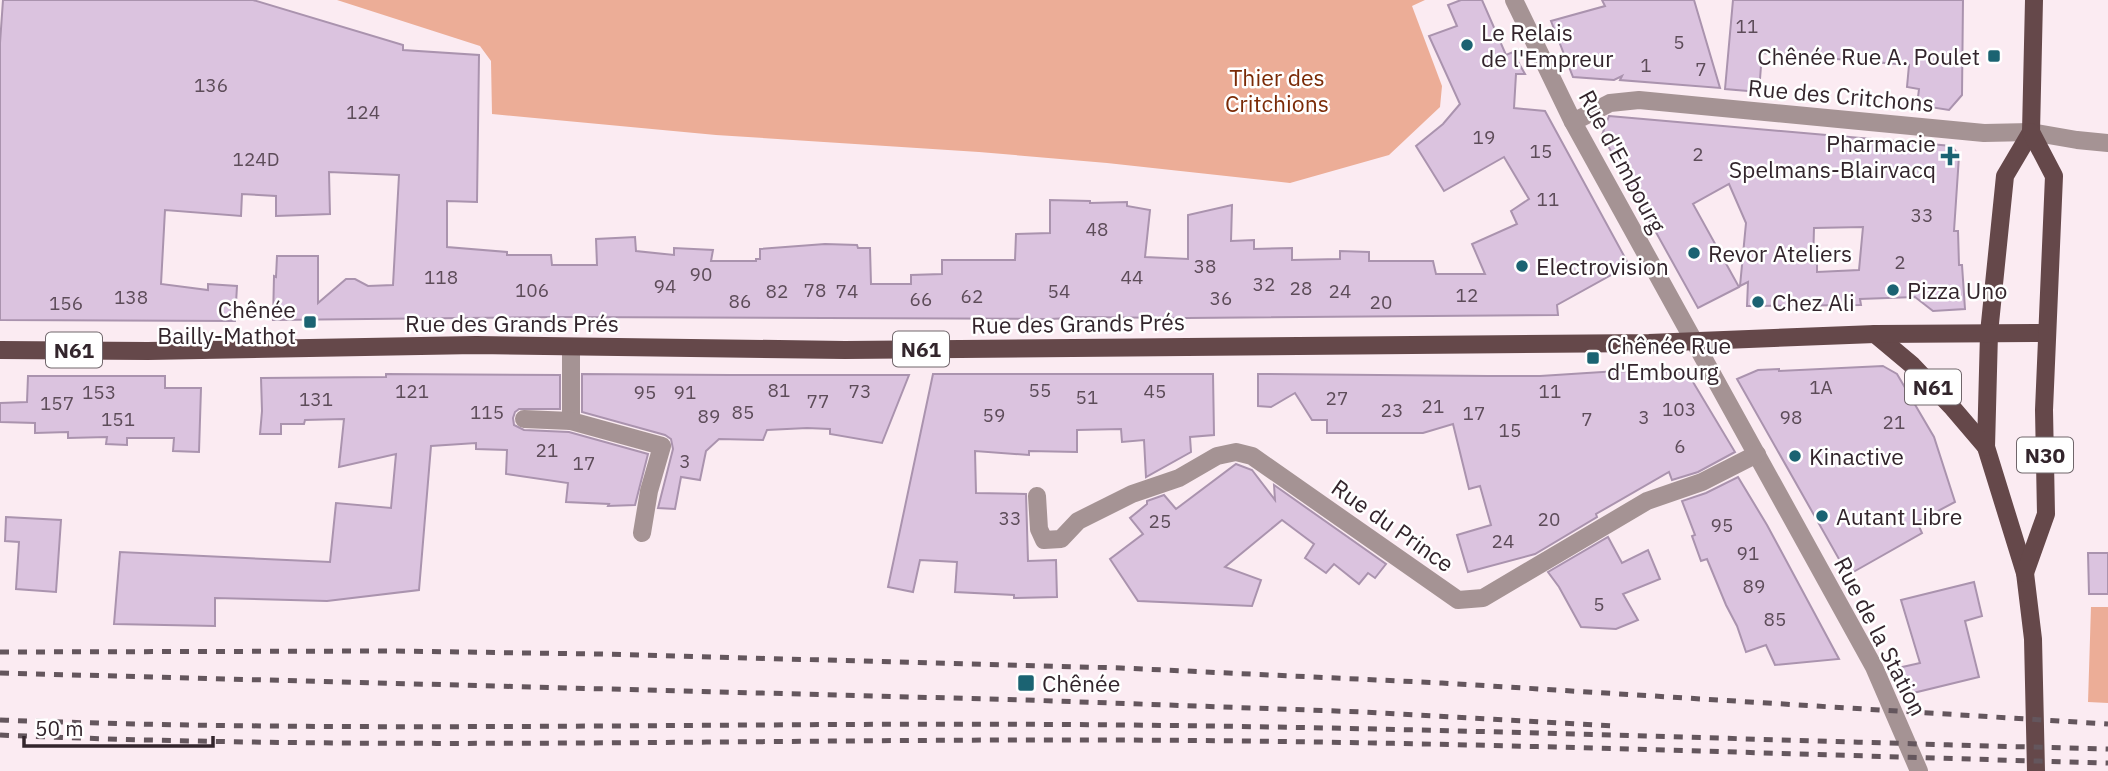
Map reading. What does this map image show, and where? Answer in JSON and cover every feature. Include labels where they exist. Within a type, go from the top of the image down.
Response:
[{"type":"main road","name":"N30","points":[[2025,573],[2046,514],[2044,410],[2054,176],[2031,132],[2034,0]]},
{"type":"main road","name":"N30","points":[[2031,132],[2005,176],[1989,333],[1986,447],[2025,573],[2033,639],[2036,771]]},
{"type":"main road","name":"Rue des Grands Prés","points":[[0,350],[148,351],[476,345],[845,350],[1694,342],[1875,334],[2047,333]]},
{"type":"main road","name":"N61","points":[[1875,334],[1912,365],[1986,447]]},
{"type":"street","name":"Rue d'Embourg","points":[[1514,0],[1573,122],[1694,342]]},
{"type":"street","name":"Rue des Critchons","points":[[1573,122],[1610,103],[1639,100],[1984,133],[2031,132],[2108,143]]},
{"type":"street","name":"Rue de la Station","points":[[1694,342],[1874,667],[1919,771]]},
{"type":"street","points":[[571,347],[571,421]]},
{"type":"street","points":[[524,419],[571,421],[662,446],[649,491],[642,533]]},
{"type":"street","name":"Rue du Prince","points":[[1037,496],[1039,529],[1044,540],[1060,539],[1078,521],[1097,511],[1132,494],[1179,478],[1217,456],[1236,452],[1252,456],[1458,600],[1483,598],[1647,501],[1702,482],[1756,454]]},
{"type":"green space","name":"Thier des Critchions","points":[[337,0],[1425,0],[1412,6],[1442,86],[1440,107],[1389,155],[1290,183],[1107,163],[716,135],[492,114],[491,61],[480,46]]},
{"type":"green space","points":[[2091,607],[2108,607],[2108,703],[2088,702]]},
{"type":"building","points":[[3,0],[253,0],[403,45],[403,50],[479,55],[477,202],[447,201],[447,247],[507,252],[507,255],[551,255],[552,265],[597,265],[596,239],[635,237],[636,251],[674,255],[674,248],[713,250],[711,261],[756,261],[760,259],[760,249],[825,244],[857,245],[858,248],[870,248],[871,284],[911,284],[911,275],[942,274],[942,260],[1015,260],[1016,234],[1050,233],[1050,200],[1127,202],[1127,206],[1150,210],[1145,257],[1188,259],[1188,215],[1232,205],[1231,241],[1254,240],[1254,249],[1292,248],[1292,260],[1340,259],[1340,251],[1369,252],[1369,261],[1433,261],[1436,274],[1485,274],[1472,244],[1517,224],[1511,211],[1529,199],[1504,157],[1444,191],[1416,146],[1443,124],[1460,104],[1429,36],[1457,26],[1448,5],[1461,0],[1482,0],[1506,55],[1518,50],[1517,60],[1525,74],[1516,74],[1514,108],[1545,111],[1629,265],[1557,305],[1558,315],[273,320],[277,256],[318,256],[318,303],[346,279],[355,279],[368,286],[393,285],[399,175],[329,172],[330,214],[276,216],[276,196],[242,194],[241,216],[165,210],[161,284],[208,290],[208,284],[237,286],[235,321],[0,320],[0,43]]},
{"type":"building","points":[[1602,0],[1694,0],[1720,88],[1620,80],[1622,76],[1614,80],[1573,77],[1551,21],[1605,6]]},
{"type":"building","points":[[1733,0],[1963,0],[1962,95],[1949,110],[1917,105],[1919,89],[1907,87],[1909,65],[1762,53],[1759,92],[1725,89]]},
{"type":"building","points":[[1609,116],[1952,146],[1959,156],[1954,231],[1958,231],[1965,309],[1933,311],[1915,297],[1860,299],[1861,305],[1747,306],[1748,282],[1740,286],[1746,223],[1729,184],[1693,204],[1739,287],[1698,308],[1602,135]],"holes":[[[1863,227],[1859,270],[1817,272],[1817,264],[1813,263],[1814,228]]]},
{"type":"building","points":[[1883,366],[1897,374],[1934,437],[1955,502],[1917,522],[1922,533],[1848,575],[1737,379],[1758,370]]},
{"type":"building","points":[[1618,371],[1687,372],[1735,452],[1698,472],[1672,480],[1669,472],[1596,514],[1597,517],[1535,554],[1468,572],[1457,535],[1491,525],[1480,486],[1469,489],[1453,424],[1423,433],[1327,433],[1327,420],[1312,420],[1295,393],[1271,407],[1258,406],[1258,374],[1540,376]]},
{"type":"building","points":[[386,374],[560,375],[560,409],[519,409],[513,418],[514,425],[524,430],[569,432],[648,454],[635,505],[608,506],[609,504],[566,502],[568,483],[506,474],[507,450],[476,449],[476,443],[431,446],[419,590],[327,601],[215,598],[215,626],[114,624],[120,552],[330,562],[336,503],[391,508],[396,454],[339,467],[344,419],[281,424],[281,434],[260,434],[261,378],[386,377]]},
{"type":"building","points":[[582,374],[909,375],[882,443],[830,434],[830,429],[807,428],[767,430],[763,440],[719,439],[706,451],[700,480],[681,477],[675,509],[658,508],[673,449],[671,439],[582,412]]},
{"type":"building","points":[[933,374],[1213,374],[1214,435],[1190,437],[1191,452],[1146,477],[1144,440],[1122,442],[1121,429],[1077,430],[1077,452],[1029,451],[1029,455],[975,451],[976,493],[1026,494],[1028,561],[1056,560],[1057,597],[1014,598],[1014,595],[955,592],[957,562],[920,560],[913,592],[888,587]]},
{"type":"building","points":[[28,376],[165,376],[165,388],[201,388],[199,452],[173,451],[174,438],[127,438],[127,445],[106,444],[107,437],[68,438],[68,432],[35,433],[35,423],[0,422],[0,403],[27,402]]},
{"type":"building","points":[[1236,464],[1252,470],[1275,500],[1274,485],[1386,564],[1375,578],[1368,573],[1359,584],[1334,564],[1326,573],[1305,558],[1314,544],[1282,520],[1225,567],[1261,580],[1252,606],[1138,601],[1110,559],[1143,534],[1130,518],[1147,504],[1147,501],[1164,495],[1176,509]]},
{"type":"building","points":[[1738,477],[1839,659],[1775,665],[1766,645],[1746,652],[1707,559],[1701,561],[1692,536],[1695,535],[1682,501],[1706,493]]},
{"type":"building","points":[[6,517],[61,520],[56,592],[16,589],[19,542],[5,541]]},
{"type":"building","points":[[1608,537],[1622,563],[1648,550],[1660,579],[1623,594],[1638,620],[1616,629],[1581,627],[1548,572]]},
{"type":"building","points":[[2088,553],[2108,553],[2108,594],[2089,594]]},
{"type":"building","points":[[1974,582],[1982,616],[1965,621],[1979,677],[1913,693],[1898,668],[1920,663],[1901,600]]},
{"type":"railway","points":[[0,652],[389,651],[601,654],[1121,668],[1442,683],[2108,724]]},
{"type":"railway","points":[[0,673],[1026,700],[1365,712],[1616,726]]},
{"type":"railway","points":[[0,720],[421,727],[983,724],[1246,727],[2108,749]]},
{"type":"railway","points":[[0,735],[139,740],[417,743],[1236,741],[1610,748],[2108,763]]},
{"type":"place","name":"Le Relais de l'Empreur","points":[[1467,45]]},
{"type":"place","name":"Chênée Rue A. Poulet","points":[[1994,56]]},
{"type":"place","name":"Pharmacie Spelmans-Blairvacq","points":[[1950,156]]},
{"type":"place","name":"Revor Ateliers","points":[[1694,253]]},
{"type":"place","name":"Electrovision","points":[[1522,266]]},
{"type":"place","name":"Pizza Uno","points":[[1893,290]]},
{"type":"place","name":"Chez Ali","points":[[1758,302]]},
{"type":"place","name":"Chênée Bailly-Mathot","points":[[310,322]]},
{"type":"place","name":"Chênée Rue d'Embourg","points":[[1593,358]]},
{"type":"place","name":"Kinactive","points":[[1795,456]]},
{"type":"place","name":"Autant Libre","points":[[1822,516]]},
{"type":"place","name":"Chênée","points":[[1026,683]]}]
